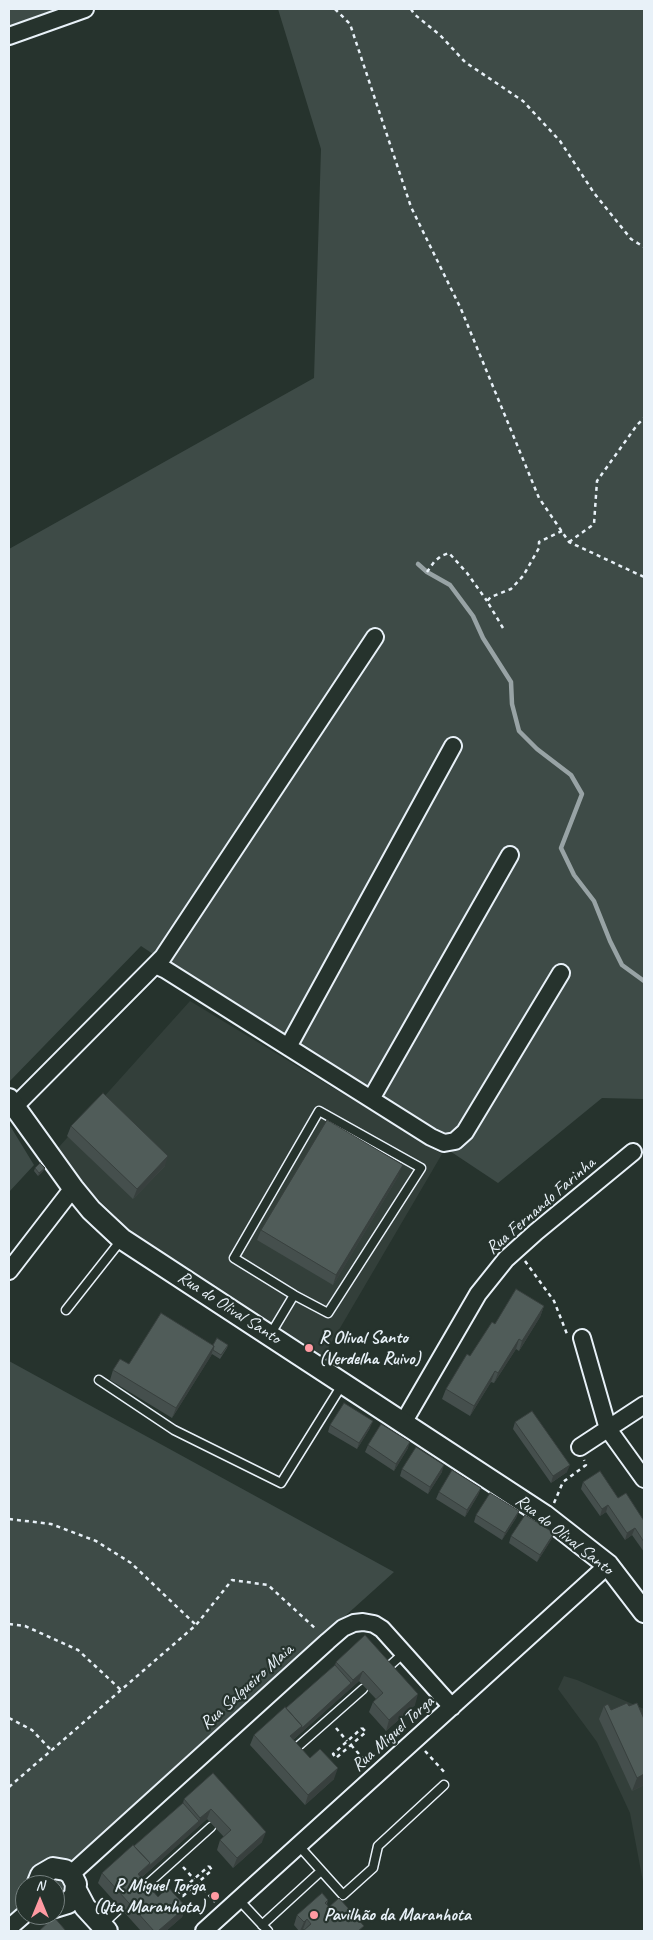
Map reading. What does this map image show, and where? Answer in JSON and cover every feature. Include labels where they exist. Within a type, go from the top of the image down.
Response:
[{"type":"street","points":[[9,36],[85,9]]},
{"type":"street","points":[[11,1103],[163,957],[375,637]]},
{"type":"street","points":[[288,1047],[453,746]]},
{"type":"street","points":[[371,1099],[510,856]]},
{"type":"street","points":[[154,965],[166,970],[431,1137],[444,1143],[455,1141],[465,1132],[560,973]]},
{"type":"street","name":"Rua do Olival Santo","points":[[11,1103],[73,1188],[91,1210],[122,1239],[548,1519],[608,1565],[641,1603]]},
{"type":"street","name":"Rua Fernando Farinha","points":[[403,1423],[478,1294],[506,1260],[633,1152]]},
{"type":"street","points":[[9,1271],[73,1188]]},
{"type":"street","points":[[582,1338],[608,1429],[644,1479]]},
{"type":"street","points":[[580,1447],[644,1405]]},
{"type":"street","name":"Rua Miguel Torga","points":[[204,1931],[608,1565]]},
{"type":"street","name":"Rua Salgueiro Maia","points":[[73,1882],[343,1628],[354,1623],[363,1622],[374,1624],[382,1629],[452,1707]]},
{"type":"street","points":[[41,1875],[53,1868],[65,1870],[99,1929]]},
{"type":"street","points":[[65,1903],[72,1899],[73,1882]]},
{"type":"street","points":[[65,1910],[99,1929]]},
{"type":"lane","points":[[319,1111],[421,1168],[328,1314],[294,1295],[234,1258],[319,1111]]},
{"type":"lane","points":[[66,1310],[122,1239]]},
{"type":"lane","points":[[270,1335],[294,1295]]},
{"type":"lane","points":[[99,1380],[174,1430],[280,1484],[343,1383]]},
{"type":"lane","points":[[386,1669],[404,1653]]},
{"type":"lane","points":[[295,1749],[363,1689]]},
{"type":"lane","points":[[299,1846],[343,1895],[373,1868],[378,1846],[444,1785]]},
{"type":"lane","points":[[141,1890],[211,1827]]},
{"type":"lane","points":[[262,1925],[322,1871]]},
{"type":"lane","points":[[239,1900],[268,1931]]},
{"type":"lane","points":[[99,1929],[120,1908]]},
{"type":"path","points":[[335,9],[350,24],[411,207],[464,316],[539,498],[570,542],[644,577]]},
{"type":"path","points":[[411,9],[414,14],[440,35],[465,62],[523,101],[560,141],[594,194],[631,239],[644,247]]},
{"type":"path","points":[[570,542],[594,524],[597,481],[644,418]]},
{"type":"path","points":[[487,600],[511,589],[523,576],[539,548],[539,542],[562,531]]},
{"type":"path","points":[[427,572],[434,562],[441,556],[449,553],[487,600],[503,628]]},
{"type":"path","points":[[516,1250],[554,1301],[567,1334],[582,1338]]},
{"type":"path","points":[[548,1519],[563,1482],[586,1465],[580,1447]]},
{"type":"path","points":[[9,1519],[50,1524],[96,1541],[132,1563],[196,1625]]},
{"type":"path","points":[[9,1787],[196,1625],[232,1580],[268,1585],[328,1641]]},
{"type":"path","points":[[9,1624],[25,1626],[78,1650],[121,1690]]},
{"type":"path","points":[[9,1718],[32,1730],[52,1750]]},
{"type":"path","points":[[362,1728],[366,1732],[351,1745],[336,1758],[333,1754],[362,1728]]},
{"type":"path","points":[[341,1734],[348,1741]]},
{"type":"path","points":[[415,1740],[446,1775],[444,1785]]},
{"type":"path","points":[[351,1745],[361,1756]]},
{"type":"path","points":[[176,1859],[194,1879]]},
{"type":"path","points":[[209,1866],[212,1870],[198,1883],[183,1896],[179,1892],[209,1866]]},
{"type":"path","points":[[198,1883],[207,1894]]},
{"type":"shaded area","points":[[9,9],[84,9],[9,39]]},
{"type":"shaded area","points":[[278,9],[644,9],[644,1099],[602,1098],[498,1183],[141,946],[9,1082],[9,549],[314,378],[321,149]]},
{"type":"shaded area","points":[[190,1001],[442,1154],[323,1357],[154,1250],[122,1223],[83,1184],[58,1148]]},
{"type":"shaded area","points":[[9,1124],[34,1165],[9,1192]]},
{"type":"shaded area","points":[[9,1361],[394,1572],[57,1875],[15,1875],[15,1914],[9,1919]]},
{"type":"shaded area","points":[[564,1676],[644,1709],[644,1887],[630,1813],[597,1742],[558,1689]]},
{"type":"building","points":[[103,1093],[168,1156],[137,1189],[71,1126]]},
{"type":"building","points":[[327,1120],[403,1165],[336,1275],[261,1230]]},
{"type":"building","points":[[40,1163],[45,1168],[39,1173],[35,1168]]},
{"type":"building","points":[[516,1289],[544,1306],[522,1341],[519,1339],[498,1373],[495,1371],[474,1406],[446,1389],[467,1354],[470,1356],[492,1322],[495,1324]]},
{"type":"building","points":[[161,1313],[214,1346],[176,1408],[113,1370],[120,1359],[129,1364]]},
{"type":"building","points":[[217,1338],[228,1345],[221,1355],[213,1350],[213,1345]]},
{"type":"building","points":[[344,1403],[373,1421],[359,1443],[330,1425]]},
{"type":"building","points":[[532,1411],[570,1465],[553,1476],[515,1422]]},
{"type":"building","points":[[381,1424],[410,1442],[396,1464],[368,1445]]},
{"type":"building","points":[[416,1447],[444,1465],[430,1487],[402,1469]]},
{"type":"building","points":[[452,1470],[481,1488],[467,1510],[439,1492]]},
{"type":"building","points":[[600,1471],[618,1498],[626,1493],[644,1521],[644,1542],[635,1528],[627,1533],[608,1505],[602,1509],[583,1482]]},
{"type":"building","points":[[490,1493],[519,1511],[505,1533],[476,1515]]},
{"type":"building","points":[[525,1515],[554,1533],[540,1555],[511,1536]]},
{"type":"building","points":[[365,1635],[418,1694],[389,1720],[373,1702],[383,1693],[374,1683],[363,1671],[353,1680],[336,1662]]},
{"type":"building","points":[[335,1665],[351,1683],[301,1729],[302,1726],[286,1708]]},
{"type":"building","points":[[627,1703],[629,1706],[637,1703],[644,1719],[644,1774],[637,1778],[604,1706],[608,1704],[611,1710]]},
{"type":"building","points":[[285,1707],[302,1726],[290,1736],[310,1758],[320,1749],[338,1768],[308,1795],[254,1735]]},
{"type":"building","points":[[213,1773],[266,1832],[237,1858],[220,1840],[231,1830],[211,1809],[200,1818],[184,1799]]},
{"type":"building","points":[[183,1803],[199,1821],[148,1867],[150,1863],[134,1846]]},
{"type":"building","points":[[133,1845],[150,1863],[138,1874],[158,1897],[168,1887],[186,1907],[158,1931],[154,1931],[102,1873]]},
{"type":"building","points":[[322,1893],[328,1900],[325,1903],[329,1907],[339,1898],[364,1926],[358,1931],[303,1931],[311,1924],[307,1919],[304,1922],[297,1915]]},
{"type":"building","points":[[45,1925],[61,1925],[66,1931],[39,1931]]},
{"type":"waterway","points":[[418,564],[427,572],[450,585],[473,616],[483,638],[511,682],[512,704],[519,731],[537,749],[571,775],[582,794],[561,848],[574,875],[594,901],[622,965],[644,981]]},
{"type":"place","name":"R Olival Santo (Verdelha Ruivo)","points":[[309,1348]]},
{"type":"place","name":"R Miguel Torga (Qta Maranhota)","points":[[215,1896]]},
{"type":"place","name":"Pavilhão da Maranhota","points":[[314,1915]]}]
